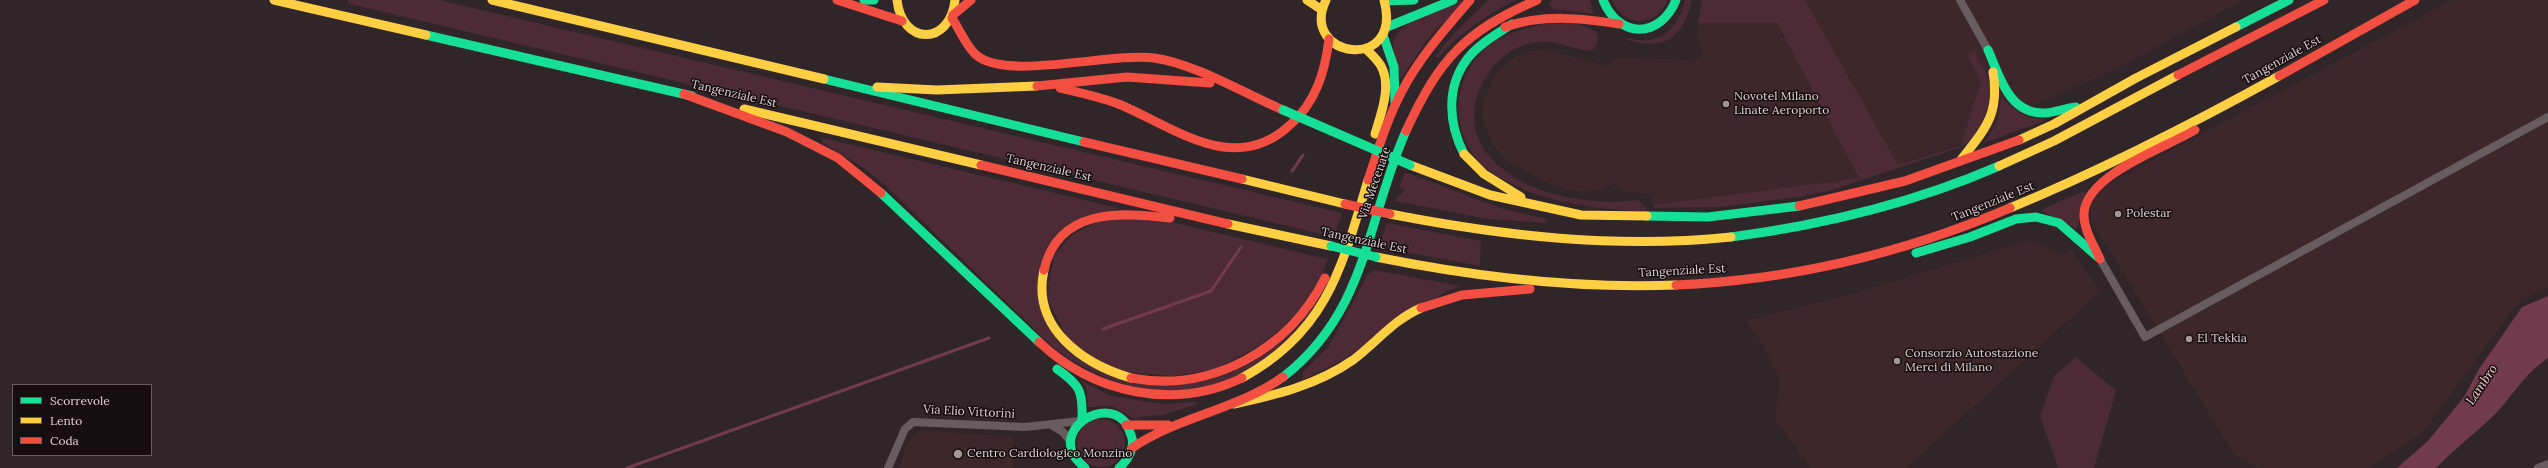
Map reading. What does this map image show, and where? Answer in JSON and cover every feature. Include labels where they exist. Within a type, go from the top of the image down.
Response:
[{"type":"main road","name":"Tangenziale Est","points":[[274,0],[684,94],[1236,226],[1376,257],[1441,270],[1507,279],[1606,286],[1721,283],[1848,262],[1890,252],[1968,226],[2056,189],[2234,101],[2415,0]]},
{"type":"main road","points":[[492,0],[861,87],[886,96],[1390,214],[1452,227],[1516,236],[1608,241],[1695,240],[1820,222],[1970,178],[2064,135],[2324,0]]},
{"type":"main road","points":[[837,0],[902,21],[915,32],[928,34],[940,30],[971,0]]},
{"type":"main road","points":[[864,0],[874,0]]},
{"type":"main road","points":[[897,0],[898,11],[902,21]]},
{"type":"main road","points":[[955,0],[953,17],[975,54],[996,65],[1019,67],[1104,58],[1154,58],[1191,69],[1222,84],[1460,185],[1531,204],[1582,215],[1672,218],[1729,216],[1796,207],[1874,191],[1959,162],[2023,138],[2289,0]]},
{"type":"main road","points":[[1307,0],[1322,10]]},
{"type":"main road","points":[[1326,0],[1322,10],[1322,26],[1330,39],[1348,50],[1366,49],[1385,31],[1453,0]]},
{"type":"main road","points":[[1395,106],[1395,74],[1385,31],[1388,18],[1384,1],[1414,0]]},
{"type":"main road","points":[[684,94],[787,132],[838,158],[874,186],[1051,353],[1097,381],[1126,391],[1158,395],[1190,394],[1235,382],[1264,366],[1285,350],[1308,327],[1323,304],[1336,275],[1395,106],[1420,59],[1470,0]]},
{"type":"main road","name":"Via Mecenate","points":[[1132,448],[1168,425],[1234,404],[1255,395],[1286,375],[1306,358],[1334,324],[1352,288],[1408,124],[1428,85],[1441,68],[1472,34],[1507,12],[1537,0]]},
{"type":"main road","points":[[1603,0],[1609,14],[1618,24]]},
{"type":"main road","name":"Via Mecenate","points":[[1441,68],[1479,40],[1512,24],[1552,17],[1618,24],[1636,30],[1652,28],[1667,18],[1676,0]]},
{"type":"main road","points":[[1512,24],[1476,50],[1461,68],[1451,102],[1452,118],[1455,135],[1460,148],[1474,166],[1531,204]]},
{"type":"main road","points":[[1050,86],[1105,99],[1207,146],[1246,148],[1264,144],[1276,137],[1290,127],[1307,107],[1321,84],[1330,39]]},
{"type":"main road","points":[[1236,226],[1144,214],[1098,216],[1078,225],[1054,246],[1047,259],[1042,293],[1053,325],[1062,340],[1074,353],[1088,362],[1124,376],[1150,381],[1175,382],[1222,373],[1270,345],[1298,320],[1323,284],[1373,140],[1384,99],[1385,77],[1382,67],[1366,49]]},
{"type":"main road","points":[[1988,50],[2011,100],[2022,110],[2047,113],[2088,105]]},
{"type":"main road","points":[[1959,162],[1985,132],[1995,106],[1996,88],[1988,50]]},
{"type":"main road","points":[[861,87],[937,90],[1050,86],[1127,77],[1166,78],[1222,84]]},
{"type":"main road","points":[[2100,259],[2084,216],[2086,204],[2094,190],[2108,178],[2190,133],[2234,101]]},
{"type":"main road","points":[[1890,252],[1914,253],[1970,237],[2016,219],[2040,217],[2059,223],[2100,259]]},
{"type":"main road","points":[[966,272],[972,285],[997,314],[1052,365],[1079,385],[1084,398],[1081,420],[1073,433],[1071,442],[1077,465],[1085,468]]},
{"type":"main road","points":[[1234,404],[1283,393],[1312,382],[1358,355],[1399,321],[1423,307],[1450,297],[1477,291],[1606,286]]},
{"type":"main road","points":[[1081,420],[1094,413],[1106,413],[1117,417],[1126,425],[1131,436],[1132,448],[1128,459],[1118,468]]},
{"type":"main road","name":"Via Mecenate","points":[[1126,425],[1168,425]]},
{"type":"street","points":[[1960,0],[1988,50]]},
{"type":"street","points":[[2100,259],[2145,337],[2548,117]]},
{"type":"street","name":"Via Elio Vittorini","points":[[888,468],[905,429],[913,422],[1025,427],[1053,426],[1081,420]]},
{"type":"street","points":[[1053,426],[1063,432],[1071,442]]},
{"type":"street","points":[[2538,468],[2548,464]]},
{"type":"shaded area","points":[[347,0],[439,0],[1342,213],[1334,237],[350,4]]},
{"type":"shaded area","points":[[1460,0],[1466,1],[1429,37],[1401,79],[1393,45],[1395,38],[1400,31],[1409,24],[1431,12]]},
{"type":"shaded area","points":[[1488,0],[1516,0],[1474,25],[1438,58],[1435,56],[1458,29]]},
{"type":"shaded area","points":[[1553,0],[1590,0],[1594,14],[1552,9],[1549,3]]},
{"type":"shaded area","points":[[1612,0],[1667,0],[1656,16],[1640,21],[1623,15],[1617,9]]},
{"type":"shaded area","points":[[1685,0],[1692,0],[1684,24],[1670,39],[1651,44],[1639,43],[1626,39],[1647,40],[1655,39],[1663,35],[1675,24]]},
{"type":"shaded area","points":[[1702,0],[1805,0],[1898,165],[1961,145],[1981,80],[1967,55],[1975,51],[1986,74],[1990,88],[1987,114],[1973,137],[1961,147],[1832,190],[1798,197],[1721,207],[1654,208],[1653,205],[1859,178],[1777,23],[1698,23]]},
{"type":"shaded area","points":[[1805,0],[2243,0],[2116,69],[2034,105],[2027,121],[1897,165]]},
{"type":"shaded area","points":[[2452,0],[2548,0],[2548,287],[2519,301],[2423,432],[2367,468],[2261,468],[2235,456],[2091,220],[2091,202],[2101,188]]},
{"type":"shaded area","points":[[1698,23],[1777,23],[1859,178],[1653,205],[1649,195],[1639,192],[1621,191],[1616,183],[1603,189],[1581,192],[1556,187],[1509,162],[1492,144],[1482,118],[1484,100],[1495,75],[1515,57],[1530,51],[1546,50],[1607,66],[1617,58],[1693,60],[1699,58],[1703,53],[1697,39]]},
{"type":"shaded area","points":[[1548,24],[1574,24],[1587,27],[1597,34],[1598,43],[1594,49],[1588,51],[1556,43],[1537,42],[1519,47],[1503,57],[1491,70],[1481,86],[1476,104],[1475,122],[1479,140],[1489,156],[1503,170],[1520,181],[1558,195],[1579,199],[1599,201],[1638,200],[1647,209],[1646,212],[1585,206],[1545,197],[1525,190],[1507,182],[1490,171],[1477,159],[1468,145],[1461,129],[1459,97],[1463,80],[1471,65],[1488,46],[1504,36],[1530,27]]},
{"type":"shaded area","points":[[2002,98],[2021,114],[2030,118],[2044,119],[2044,121],[1984,143],[1997,124]]},
{"type":"shaded area","points":[[823,138],[1118,208],[1112,211],[1081,218],[1060,232],[1051,242],[1042,260],[1038,281],[1038,295],[1041,309],[1053,334],[1072,354],[1096,369],[1123,379],[1152,384],[1182,384],[1210,380],[1235,371],[1263,355],[1286,335],[1297,324],[1325,286],[1312,309],[1296,330],[1278,349],[1256,365],[1233,377],[1209,386],[1182,390],[1155,390],[1128,385],[1102,376],[1078,364],[1055,349],[887,187],[864,168],[822,142]]},
{"type":"shaded area","points":[[1405,172],[1503,209],[1546,219],[1547,223],[1488,219],[1394,201],[1405,190],[1399,187]]},
{"type":"shaded area","points":[[2084,191],[2086,192],[2077,229],[2042,211],[2043,209]]},
{"type":"shaded area","points":[[1117,219],[1167,221],[1327,259],[1323,274],[1305,304],[1270,340],[1214,370],[1172,376],[1127,372],[1102,364],[1070,344],[1049,302],[1048,284],[1055,254],[1072,235],[1099,221]]},
{"type":"shaded area","points":[[1387,223],[1481,241],[1480,266],[1379,247]]},
{"type":"shaded area","name":"Consorzio Autostazione Merci di Milano","points":[[2030,240],[2062,255],[2071,249],[2100,291],[1906,468],[1811,468],[1775,419],[1780,379],[1763,344],[1746,321],[1858,292]]},
{"type":"shaded area","points":[[1375,270],[1460,286],[1445,292],[1344,359],[1303,380],[1303,372],[1329,346],[1368,274]]},
{"type":"shaded area","points":[[2076,357],[2116,391],[2094,468],[2058,468],[2040,416],[2054,376]]},
{"type":"shaded area","points":[[1080,380],[1111,396],[1163,404],[1197,402],[1198,404],[1163,415],[1137,417],[1137,420],[1112,406],[1088,407],[1086,387]]},
{"type":"shaded area","points":[[1101,419],[1110,421],[1118,426],[1123,434],[1125,443],[1123,452],[1118,460],[1110,465],[1101,467],[1092,465],[1084,460],[1079,452],[1077,443],[1079,434],[1084,426],[1092,421]]},
{"type":"shaded area","name":"Centro Cardiologico Monzino","points":[[919,430],[1013,437],[1013,468],[899,468],[907,444]]},
{"type":"water","name":"Lambro","points":[[2548,296],[2548,358],[2528,375],[2492,417],[2436,468],[2397,468],[2428,441],[2464,397],[2479,369],[2522,307]]},
{"type":"waterway","points":[[1292,171],[1303,155]]},
{"type":"waterway","points":[[1103,329],[1211,291],[1241,247]]},
{"type":"waterway","points":[[627,468],[989,338]]},
{"type":"traffic: fast","points":[[864,0],[874,0]]},
{"type":"traffic: fast","points":[[1385,1],[1414,0]]},
{"type":"traffic: fast","points":[[1387,27],[1453,0]]},
{"type":"traffic: fast","points":[[1603,0],[1610,13],[1619,22],[1629,27],[1640,29],[1650,27],[1660,22],[1669,13],[1676,0]]},
{"type":"traffic: fast","points":[[2236,27],[2289,0]]},
{"type":"traffic: fast","points":[[1464,154],[1452,117],[1453,93],[1456,80],[1461,69],[1472,53],[1512,24]]},
{"type":"traffic: fast","points":[[426,35],[692,96]]},
{"type":"traffic: fast","points":[[1383,35],[1394,67],[1395,102]]},
{"type":"traffic: fast","points":[[1988,50],[2008,92],[2023,108],[2033,112],[2046,113],[2076,107]]},
{"type":"traffic: fast","points":[[824,79],[1084,142]]},
{"type":"traffic: fast","points":[[1283,110],[1410,165]]},
{"type":"traffic: fast","points":[[1283,377],[1311,351],[1332,323],[1349,294],[1406,131]]},
{"type":"traffic: fast","points":[[1731,237],[1800,226],[1868,211],[1934,191],[1999,166]]},
{"type":"traffic: fast","points":[[881,193],[1039,342]]},
{"type":"traffic: fast","points":[[1647,216],[1708,217],[1799,206]]},
{"type":"traffic: fast","points":[[1916,253],[1970,237],[2016,219],[2036,217],[2059,223],[2098,257]]},
{"type":"traffic: fast","points":[[1331,246],[1376,257]]},
{"type":"traffic: fast","points":[[1057,369],[1075,384],[1081,395],[1082,419]]},
{"type":"traffic: fast","points":[[1085,468],[1073,454],[1070,444],[1072,434],[1078,425],[1086,419],[1095,414],[1106,413],[1115,415],[1125,422],[1132,440],[1132,449],[1119,468]]},
{"type":"traffic: slow","points":[[274,0],[426,35]]},
{"type":"traffic: slow","points":[[492,0],[824,79]]},
{"type":"traffic: slow","points":[[897,0],[901,15],[907,26],[916,32],[926,34],[936,32],[945,26],[951,15],[955,0]]},
{"type":"traffic: slow","points":[[1307,0],[1322,10]]},
{"type":"traffic: slow","points":[[1326,0],[1321,20],[1326,35],[1337,45],[1352,50],[1367,48],[1379,39],[1386,24],[1384,0]]},
{"type":"traffic: slow","points":[[2019,140],[2054,124],[2136,78],[2236,27]]},
{"type":"traffic: slow","points":[[1366,49],[1381,66],[1386,82],[1386,91],[1375,134]]},
{"type":"traffic: slow","points":[[1960,161],[1977,140],[1992,111],[1995,87],[1993,72]]},
{"type":"traffic: slow","points":[[1999,166],[2054,141],[2178,75]]},
{"type":"traffic: slow","points":[[2010,208],[2079,178],[2146,146],[2279,76]]},
{"type":"traffic: slow","points":[[877,87],[937,90],[1037,86]]},
{"type":"traffic: slow","points":[[744,109],[981,165]]},
{"type":"traffic: slow","points":[[1464,154],[1484,174],[1521,197]]},
{"type":"traffic: slow","points":[[1410,165],[1490,195],[1581,215],[1647,216]]},
{"type":"traffic: slow","points":[[1242,179],[1345,204]]},
{"type":"traffic: slow","points":[[1242,378],[1271,360],[1294,340],[1312,318],[1327,294],[1339,269],[1368,180]]},
{"type":"traffic: slow","points":[[1390,214],[1475,229],[1602,241],[1645,242],[1731,237]]},
{"type":"traffic: slow","points":[[1228,224],[1331,246]]},
{"type":"traffic: slow","points":[[1376,257],[1488,276],[1525,280],[1600,285],[1676,285]]},
{"type":"traffic: slow","points":[[1044,270],[1042,291],[1045,309],[1053,326],[1079,353],[1113,372],[1131,378]]},
{"type":"traffic: slow","points":[[1234,404],[1281,393],[1311,383],[1339,369],[1353,360],[1393,325],[1421,308]]},
{"type":"traffic: jam","points":[[837,0],[902,21]]},
{"type":"traffic: jam","points":[[953,15],[971,0]]},
{"type":"traffic: jam","points":[[1368,180],[1387,124],[1402,91],[1433,44],[1470,0]]},
{"type":"traffic: jam","points":[[1406,131],[1430,85],[1443,66],[1457,50],[1491,23],[1537,0]]},
{"type":"traffic: jam","points":[[2178,75],[2324,0]]},
{"type":"traffic: jam","points":[[2279,76],[2415,0]]},
{"type":"traffic: jam","points":[[952,18],[975,54],[989,62],[1009,66],[1033,66],[1135,57],[1154,58],[1169,61],[1202,72],[1283,110]]},
{"type":"traffic: jam","points":[[1505,27],[1533,20],[1562,18],[1619,24]]},
{"type":"traffic: jam","points":[[1060,88],[1098,97],[1121,105],[1185,135],[1206,143],[1227,147],[1248,147],[1269,140],[1290,125],[1299,116],[1318,86],[1325,63],[1329,39]]},
{"type":"traffic: jam","points":[[1037,86],[1127,77],[1210,83]]},
{"type":"traffic: jam","points":[[684,94],[787,132],[838,158],[881,193]]},
{"type":"traffic: jam","points":[[2100,259],[2085,225],[2084,213],[2088,199],[2098,186],[2113,174],[2147,154],[2195,130]]},
{"type":"traffic: jam","points":[[1799,206],[1905,181],[2019,140]]},
{"type":"traffic: jam","points":[[1084,142],[1242,179]]},
{"type":"traffic: jam","points":[[981,165],[1228,224]]},
{"type":"traffic: jam","points":[[1345,204],[1390,214]]},
{"type":"traffic: jam","points":[[1676,285],[1762,277],[1846,262],[1929,238],[2010,208]]},
{"type":"traffic: jam","points":[[1044,270],[1051,250],[1063,235],[1077,225],[1094,218],[1112,215],[1170,218]]},
{"type":"traffic: jam","points":[[1131,378],[1161,381],[1190,379],[1218,372],[1244,361],[1269,345],[1291,326],[1310,304],[1325,278]]},
{"type":"traffic: jam","points":[[1421,308],[1462,295],[1530,289]]},
{"type":"traffic: jam","points":[[1039,342],[1060,360],[1084,374],[1109,385],[1135,392],[1162,395],[1189,393],[1216,388],[1242,378]]},
{"type":"traffic: jam","points":[[1132,448],[1169,428],[1247,398],[1283,377]]},
{"type":"traffic: jam","points":[[1126,425],[1168,425]]},
{"type":"place","name":"Novotel Milano Linate Aeroporto","points":[[1726,104]]},
{"type":"place","name":"Polestar","points":[[2118,214]]},
{"type":"place","name":"El Tekkia","points":[[2189,339]]},
{"type":"place","name":"Consorzio Autostazione Merci di Milano","points":[[1897,361]]},
{"type":"place","name":"Centro Cardiologico Monzino","points":[[958,454]]}]
